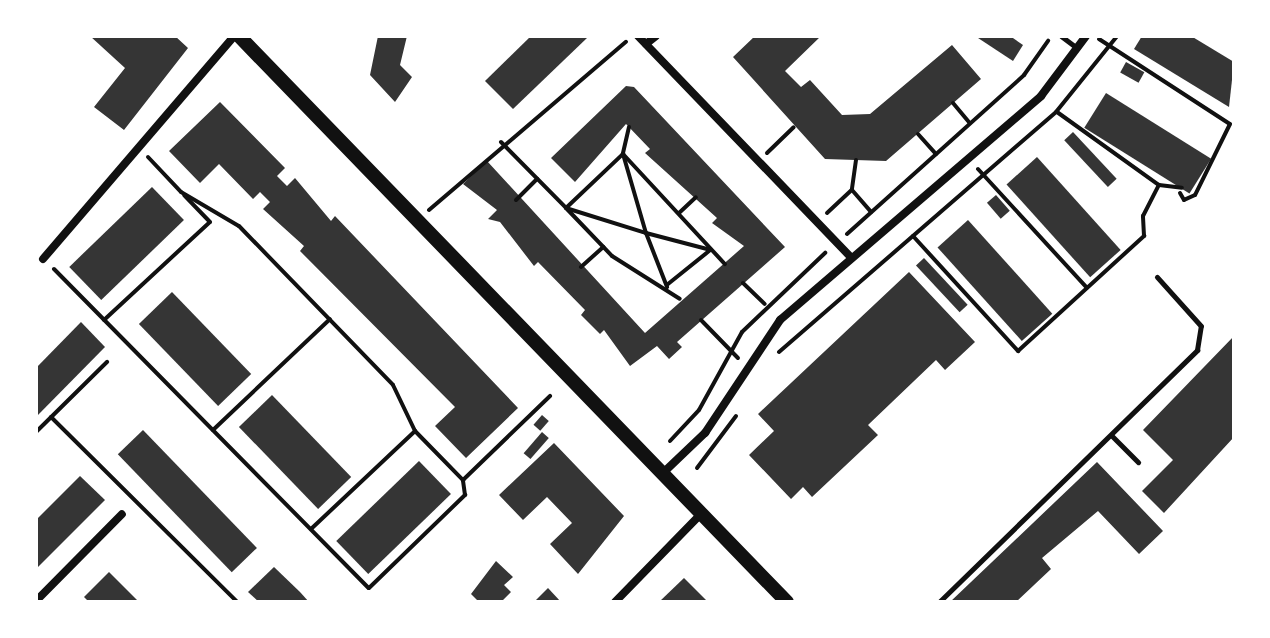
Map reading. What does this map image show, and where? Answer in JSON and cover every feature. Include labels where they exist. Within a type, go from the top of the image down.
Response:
[{"type":"main road","points":[[236,36],[664,472],[787,602]]},
{"type":"street","points":[[43,259],[236,36]]},
{"type":"street","points":[[636,36],[852,258]]},
{"type":"street","points":[[646,44],[656,36]]},
{"type":"street","points":[[664,472],[705,433],[744,365],[780,320],[1041,96],[1086,36]]},
{"type":"street","points":[[615,602],[702,513]]},
{"type":"street","points":[[36,601],[122,514]]},
{"type":"lane","points":[[1061,36],[1077,48]]},
{"type":"lane","points":[[939,602],[1187,363],[1202,336],[1191,312],[1157,277]]},
{"type":"lane","points":[[1112,436],[1138,462]]},
{"type":"path","points":[[418,220],[501,142],[636,36]]},
{"type":"path","points":[[670,441],[699,410],[730,350],[765,305],[1024,75],[1052,36]]},
{"type":"path","points":[[1041,96],[1076,132],[1159,185],[1181,190],[1193,197],[1230,124],[1094,36]]},
{"type":"path","points":[[771,361],[1056,112],[1117,36]]},
{"type":"path","points":[[953,103],[970,123]]},
{"type":"path","points":[[629,127],[623,154],[646,233],[667,287],[680,299]]},
{"type":"path","points":[[759,161],[794,127]]},
{"type":"path","points":[[918,134],[936,154]]},
{"type":"path","points":[[501,142],[603,247],[643,280],[667,287]]},
{"type":"path","points":[[104,320],[210,222],[138,146]]},
{"type":"path","points":[[566,208],[623,154]]},
{"type":"path","points":[[623,154],[725,264]]},
{"type":"path","points":[[970,159],[1087,288]]},
{"type":"path","points":[[818,222],[852,190],[856,160]]},
{"type":"path","points":[[516,200],[537,179]]},
{"type":"path","points":[[898,220],[1018,351],[1144,236],[1143,216],[1159,185]]},
{"type":"path","points":[[852,190],[871,212]]},
{"type":"path","points":[[43,259],[369,588],[465,495],[463,480],[415,431],[393,385],[239,226],[181,192]]},
{"type":"path","points":[[679,213],[696,197]]},
{"type":"path","points":[[566,208],[711,250]]},
{"type":"path","points":[[581,267],[603,247]]},
{"type":"path","points":[[667,287],[677,270],[711,250]]},
{"type":"path","points":[[743,283],[780,320]]},
{"type":"path","points":[[213,430],[330,319]]},
{"type":"path","points":[[701,320],[744,365]]},
{"type":"path","points":[[36,432],[107,362]]},
{"type":"path","points":[[463,480],[550,396]]},
{"type":"path","points":[[697,468],[742,406]]},
{"type":"path","points":[[51,417],[237,602]]},
{"type":"path","points":[[311,529],[415,431]]},
{"type":"building","points":[[90,36],[175,36],[188,48],[124,130],[94,107],[125,68]]},
{"type":"building","points":[[378,36],[407,36],[400,65],[412,77],[395,102],[370,75]]},
{"type":"building","points":[[531,36],[587,38],[513,109],[485,81]]},
{"type":"building","points":[[755,36],[821,36],[785,71],[801,87],[810,80],[842,115],[870,114],[952,45],[981,79],[886,161],[825,159],[733,57]]},
{"type":"building","points":[[975,36],[1010,36],[1023,45],[1013,61]]},
{"type":"building","points":[[1142,36],[1191,36],[1234,62],[1229,107],[1134,49]]},
{"type":"building","points":[[1126,62],[1144,72],[1139,83],[1120,72]]},
{"type":"building","points":[[626,86],[634,87],[785,247],[677,342],[682,347],[669,359],[657,346],[630,366],[604,330],[600,334],[581,315],[585,310],[538,262],[534,266],[500,222],[488,219],[497,210],[463,184],[487,161],[645,333],[744,246],[712,223],[717,218],[645,153],[650,149],[626,124],[575,182],[551,158]]},
{"type":"building","points":[[1106,93],[1211,159],[1189,193],[1084,128]]},
{"type":"building","points":[[220,102],[285,168],[277,176],[287,186],[295,178],[331,221],[335,216],[518,408],[466,458],[435,426],[455,407],[300,251],[304,246],[263,209],[270,202],[260,192],[253,199],[219,164],[200,183],[169,151]]},
{"type":"building","points":[[1073,132],[1117,179],[1108,187],[1064,140]]},
{"type":"building","points":[[1037,157],[1121,250],[1090,277],[1007,184]]},
{"type":"building","points":[[152,187],[184,220],[101,300],[69,267]]},
{"type":"building","points":[[996,195],[1010,211],[1001,219],[987,203]]},
{"type":"building","points":[[968,220],[1052,314],[1022,341],[938,247]]},
{"type":"building","points":[[924,258],[968,305],[960,312],[916,266]]},
{"type":"building","points":[[909,272],[975,342],[945,370],[936,360],[868,425],[878,435],[812,497],[803,487],[791,499],[749,455],[774,431],[758,414]]},
{"type":"building","points":[[172,292],[251,374],[218,406],[139,324]]},
{"type":"building","points":[[81,322],[105,347],[36,417],[36,368]]},
{"type":"building","points":[[1234,336],[1234,437],[1164,513],[1142,491],[1173,460],[1143,430]]},
{"type":"building","points":[[272,395],[351,477],[318,509],[239,427]]},
{"type":"building","points":[[542,415],[549,421],[540,431],[533,425]]},
{"type":"building","points":[[143,430],[257,548],[232,572],[118,454]]},
{"type":"building","points":[[542,432],[549,438],[530,459],[524,453]]},
{"type":"building","points":[[554,443],[624,516],[578,574],[550,544],[572,523],[547,497],[523,520],[499,495]]},
{"type":"building","points":[[419,461],[451,494],[368,574],[336,541]]},
{"type":"building","points":[[1097,462],[1163,531],[1139,554],[1098,511],[1042,558],[1051,569],[1016,602],[950,602]]},
{"type":"building","points":[[80,476],[105,500],[36,569],[36,520]]},
{"type":"building","points":[[496,561],[513,577],[504,585],[511,592],[501,602],[479,602],[471,594]]},
{"type":"building","points":[[274,567],[309,602],[259,602],[248,592]]},
{"type":"building","points":[[109,572],[139,602],[89,602],[84,597]]},
{"type":"building","points":[[684,578],[708,602],[659,602]]},
{"type":"building","points":[[548,588],[561,602],[534,602]]}]
